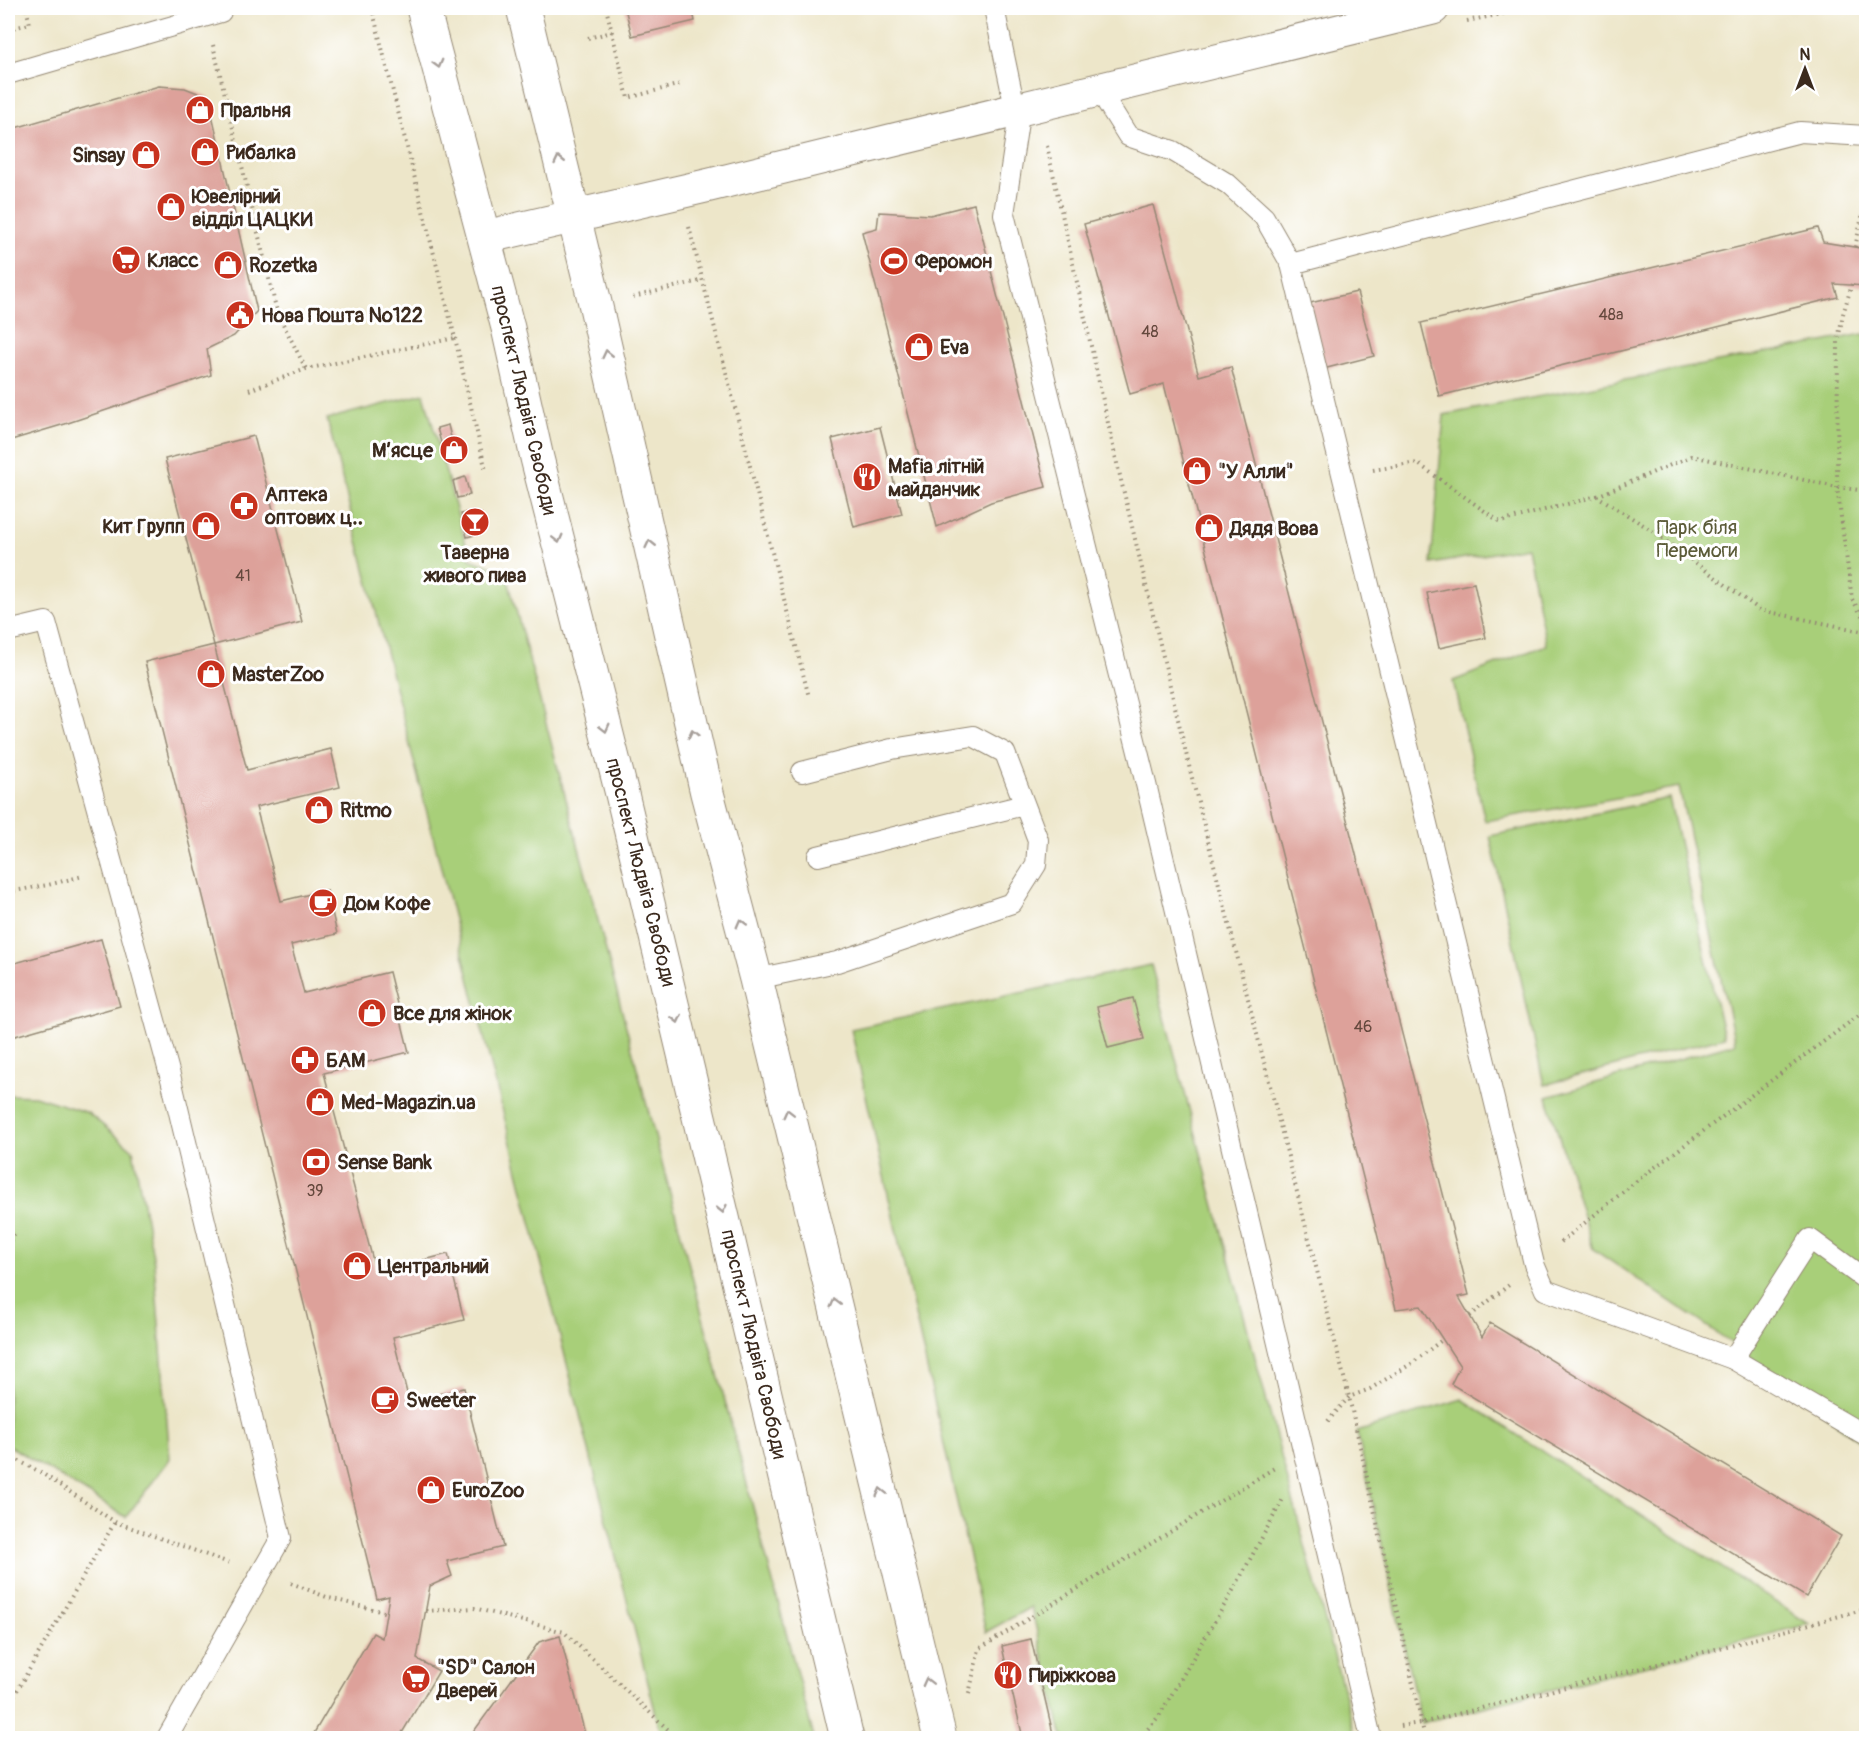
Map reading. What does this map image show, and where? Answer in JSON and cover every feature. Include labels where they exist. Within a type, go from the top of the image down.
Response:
[{"type":"main road","name":"проспект Людвіга Свободи","points":[[423,8],[485,237],[540,469],[644,883],[847,1738]]},
{"type":"main road","points":[[523,8],[596,306],[707,793],[756,980],[940,1738]]},
{"type":"main road","points":[[485,237],[1415,10]]},
{"type":"lane","points":[[994,8],[1018,122],[1004,214],[1146,784],[1369,1734]]},
{"type":"lane","points":[[8,74],[214,14]]},
{"type":"lane","points":[[1098,88],[1128,136],[1173,151],[1228,184],[1264,217],[1291,264],[1534,1264],[1545,1290],[1733,1359],[1864,1435],[1866,1432]]},
{"type":"lane","points":[[1291,264],[1800,132],[1866,136]]},
{"type":"lane","points":[[8,631],[46,622],[171,1079],[281,1538],[168,1738]]},
{"type":"lane","points":[[756,980],[837,962],[1011,903],[1036,865],[1038,840],[1005,753],[973,736],[892,749],[802,772]]},
{"type":"lane","points":[[818,856],[1024,805]]},
{"type":"lane","points":[[1733,1359],[1810,1239],[1866,1280]]},
{"type":"path","points":[[8,29],[30,24],[26,8]]},
{"type":"path","points":[[372,8],[486,471]]},
{"type":"path","points":[[606,8],[628,98],[681,84]]},
{"type":"path","points":[[1863,8],[1866,27]]},
{"type":"path","points":[[214,14],[277,312],[306,369]]},
{"type":"path","points":[[588,38],[612,32]]},
{"type":"path","points":[[1046,140],[1125,501],[1194,785],[1349,1397],[1425,1738]]},
{"type":"path","points":[[1856,247],[1866,200]]},
{"type":"path","points":[[687,219],[809,697]]},
{"type":"path","points":[[633,297],[703,279]]},
{"type":"path","points":[[1852,284],[1838,340],[1837,487],[1852,599],[1866,622]]},
{"type":"path","points":[[249,390],[306,369],[455,338]]},
{"type":"path","points":[[1343,474],[1417,463],[1500,522],[1597,496],[1692,456],[1866,491]]},
{"type":"path","points":[[1597,496],[1648,528],[1760,610],[1866,632]]},
{"type":"path","points":[[8,892],[48,885],[114,867]]},
{"type":"path","points":[[1470,1316],[1639,1179],[1866,1010]]},
{"type":"path","points":[[8,1246],[14,1233]]},
{"type":"path","points":[[969,1697],[979,1649],[1302,1451],[1349,1397],[1371,1389],[1411,1364],[1442,1340]]},
{"type":"path","points":[[1140,1738],[1159,1716],[1235,1587],[1284,1496],[1302,1451]]},
{"type":"path","points":[[8,1455],[40,1472],[115,1522],[329,1599],[387,1613]]},
{"type":"path","points":[[8,1706],[115,1522]]},
{"type":"path","points":[[426,1611],[474,1608],[564,1632],[677,1738]]},
{"type":"path","points":[[1310,1738],[1369,1734],[1421,1723],[1866,1609]]},
{"type":"green space","name":"Парк біля Перемоги","points":[[1863,334],[1866,336],[1866,1446],[1726,1339],[1593,1249],[1547,1097],[1735,1043],[1679,787],[1485,821],[1453,681],[1546,645],[1527,547],[1431,564],[1444,415]]},
{"type":"green space","points":[[424,394],[470,559],[506,572],[814,1738],[662,1738],[327,419]]},
{"type":"green space","points":[[1669,798],[1724,1037],[1544,1085],[1490,836]]},
{"type":"green space","points":[[1151,965],[1356,1738],[1063,1738],[1031,1607],[986,1632],[851,1029]]},
{"type":"green space","points":[[8,1095],[35,1096],[88,1113],[133,1150],[154,1262],[170,1459],[126,1517],[8,1445]]},
{"type":"green space","points":[[1462,1399],[1809,1624],[1421,1723],[1357,1432]]},
{"type":"building","points":[[625,8],[692,8],[695,21],[632,36]]},
{"type":"building","name":"Класс","points":[[159,86],[185,88],[208,97],[257,311],[234,336],[207,349],[211,375],[8,441],[8,130]]},
{"type":"building","points":[[974,204],[1046,487],[991,502],[937,527],[862,232],[877,228],[879,212],[930,215]]},
{"type":"building","points":[[1153,205],[1199,376],[1231,367],[1469,1295],[1459,1297],[1482,1337],[1490,1323],[1841,1536],[1806,1597],[1451,1384],[1460,1366],[1421,1306],[1396,1309],[1164,384],[1130,394],[1084,224]]},
{"type":"building","points":[[1818,228],[1823,242],[1866,249],[1866,286],[1834,284],[1838,297],[1439,396],[1421,323]]},
{"type":"building","points":[[1357,292],[1374,356],[1323,369],[1306,304]]},
{"type":"building","points":[[448,425],[457,462],[447,464],[437,428]]},
{"type":"building","name":"Mafia літній майданчик","points":[[880,427],[902,514],[854,527],[832,439]]},
{"type":"building","points":[[254,436],[302,622],[214,645],[165,459]]},
{"type":"building","points":[[465,477],[470,495],[457,498],[453,481]]},
{"type":"building","points":[[472,511],[478,534],[467,537],[461,514]]},
{"type":"building","points":[[1474,583],[1486,638],[1439,648],[1427,593]]},
{"type":"building","points":[[214,645],[247,770],[331,749],[340,787],[256,807],[281,901],[327,890],[337,934],[291,945],[304,993],[389,972],[409,1052],[324,1073],[376,1272],[448,1254],[464,1320],[393,1337],[409,1401],[464,1388],[503,1547],[447,1561],[452,1576],[430,1586],[417,1659],[439,1671],[399,1738],[311,1738],[373,1633],[382,1638],[389,1596],[377,1599],[145,662]]},
{"type":"building","points":[[101,939],[120,1006],[8,1038],[8,965]]},
{"type":"building","points":[[1133,998],[1144,1039],[1108,1048],[1097,1007]]},
{"type":"building","points":[[560,1636],[586,1738],[469,1738],[539,1642]]},
{"type":"building","points":[[1031,1639],[1054,1738],[1023,1738],[1008,1675],[1002,1646]]},
{"type":"place","name":"Пральня","points":[[200,110]]},
{"type":"place","name":"Рибалка","points":[[205,152]]},
{"type":"place","name":"Sinsay","points":[[146,155]]},
{"type":"place","name":"Ювелірний відділ ЦАЦКИ","points":[[171,207]]},
{"type":"place","name":"Класс","points":[[126,260]]},
{"type":"place","name":"Феромон","points":[[894,261]]},
{"type":"place","name":"Rozetka","points":[[228,265]]},
{"type":"place","name":"Нова Пошта №122","points":[[240,315]]},
{"type":"place","name":"Eva","points":[[919,347]]},
{"type":"place","name":"М’ясце","points":[[454,450]]},
{"type":"place","name":"\"У Алли\"","points":[[1197,471]]},
{"type":"place","name":"Mafia літній майданчик","points":[[867,477]]},
{"type":"place","name":"Аптека оптових ц‥","points":[[244,506]]},
{"type":"place","name":"Таверна живого пива","points":[[475,522]]},
{"type":"place","name":"Кит Групп","points":[[206,526]]},
{"type":"place","name":"Дядя Вова","points":[[1209,528]]},
{"type":"place","name":"MasterZoo","points":[[211,674]]},
{"type":"place","name":"Ritmo","points":[[319,810]]},
{"type":"place","name":"Дом Кофе","points":[[323,903]]},
{"type":"place","name":"Все для жінок","points":[[372,1013]]},
{"type":"place","name":"БАМ","points":[[305,1060]]},
{"type":"place","name":"Med-Magazin.ua","points":[[320,1102]]},
{"type":"place","name":"Sense Bank","points":[[316,1162]]},
{"type":"place","name":"Центральний","points":[[357,1266]]},
{"type":"place","name":"Sweeter","points":[[385,1400]]},
{"type":"place","name":"EuroZoo","points":[[431,1490]]},
{"type":"place","name":"Пиріжкова","points":[[1008,1675]]},
{"type":"place","name":"\"SD\" Салон Дверей","points":[[416,1679]]}]
